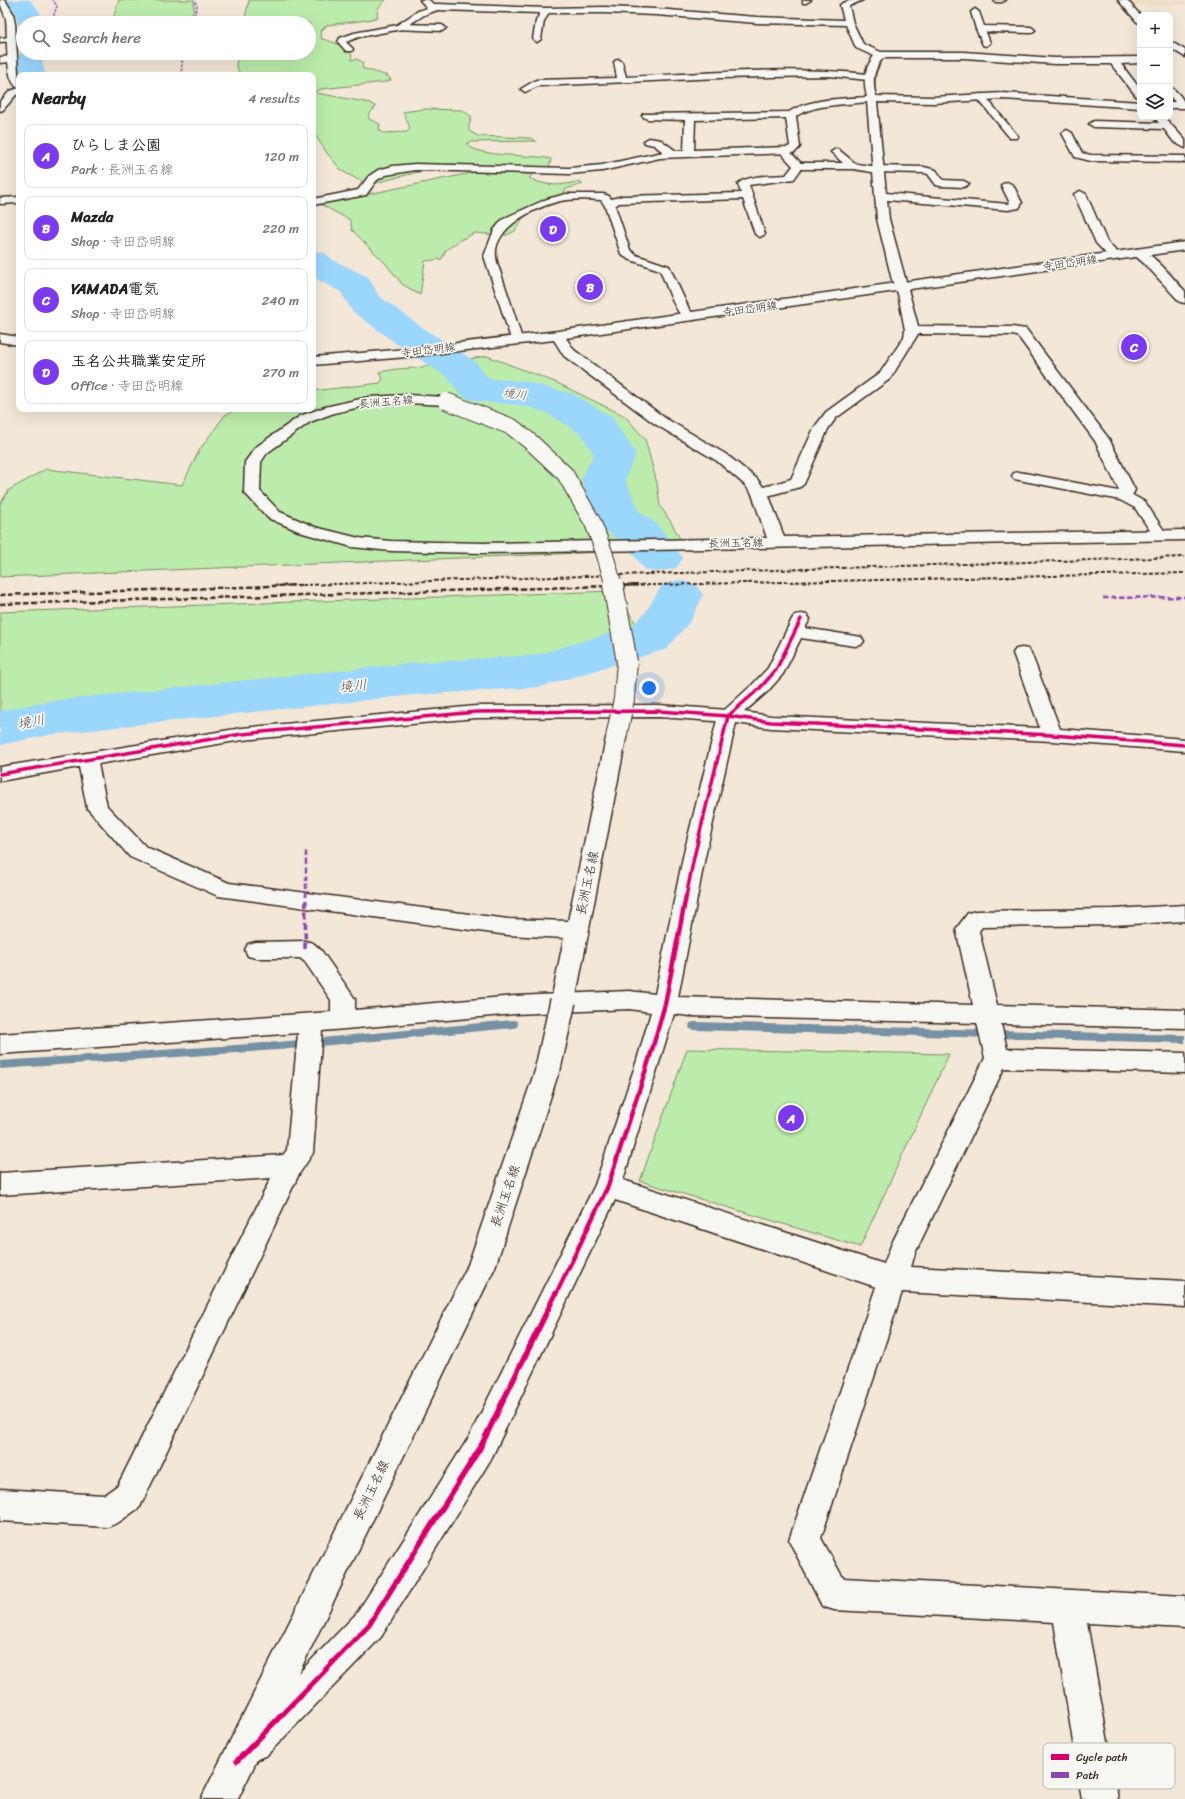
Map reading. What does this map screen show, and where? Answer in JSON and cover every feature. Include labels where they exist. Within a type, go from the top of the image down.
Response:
[{"type":"street","points":[[1,0],[10,15],[13,72],[16,81]]},
{"type":"street","points":[[859,0],[844,5],[849,23],[859,46],[880,55],[979,56],[1055,61],[1137,60]]},
{"type":"street","points":[[1122,0],[1137,17]]},
{"type":"street","points":[[432,5],[451,8],[546,12],[604,10],[656,12],[778,21],[849,23]]},
{"type":"street","points":[[537,39],[540,21],[546,12]]},
{"type":"street","points":[[975,12],[991,57]]},
{"type":"street","points":[[399,27],[442,28]]},
{"type":"street","points":[[980,29],[1031,30]]},
{"type":"street","points":[[1173,47],[1182,57]]},
{"type":"street","points":[[760,493],[794,484],[798,481],[821,428],[831,415],[885,376],[911,337],[912,330],[883,219],[880,196],[879,169],[872,99],[868,76],[880,55]]},
{"type":"street","points":[[979,56],[982,69]]},
{"type":"street","points":[[1114,60],[1124,76],[1137,91]]},
{"type":"street","points":[[647,116],[690,117],[791,115],[799,110],[822,104],[872,99],[933,100],[1002,96],[1137,105]]},
{"type":"street","points":[[1173,105],[1184,105]]},
{"type":"street","points":[[316,201],[362,193],[368,188],[372,179],[381,172],[396,168],[415,167],[569,172],[593,170],[631,161],[791,150],[796,147],[791,115]]},
{"type":"street","points":[[681,157],[690,117]]},
{"type":"street","points":[[1162,120],[1178,140],[1185,145]]},
{"type":"street","points":[[1094,124],[1167,126]]},
{"type":"street","points":[[648,141],[657,142],[681,157]]},
{"type":"street","points":[[523,171],[526,156]]},
{"type":"street","points":[[880,196],[1008,207],[1016,206],[1007,185]]},
{"type":"street","points":[[1080,194],[1102,243],[1115,256]]},
{"type":"street","name":"寺田岱明線","points":[[318,361],[408,353],[558,335],[1185,246]]},
{"type":"street","points":[[1138,253],[1151,263],[1185,299]]},
{"type":"street","points":[[912,330],[1012,330],[1021,332],[1096,434],[1102,439],[1127,490],[1124,496]]},
{"type":"street","name":"長洲玉名線","points":[[219,1799],[481,1267],[548,1068],[624,699],[627,662],[615,591],[604,552],[593,523],[565,474],[532,443],[512,427],[446,401],[408,398],[369,401],[330,410],[305,419],[261,450],[253,462],[252,492],[274,515],[309,530],[358,543],[403,547],[483,548],[636,544],[777,542],[760,493],[751,482],[722,458],[660,421],[569,353],[558,335]]},
{"type":"street","points":[[0,338],[16,341]]},
{"type":"street","points":[[777,542],[1185,535]]},
{"type":"street","points":[[237,1761],[369,1625],[480,1448],[608,1186],[649,1060],[665,1004],[694,857],[728,716],[760,688],[776,670],[798,626],[855,641]]},
{"type":"street","points":[[1022,653],[1052,735]]},
{"type":"street","points":[[0,774],[242,734],[476,712],[659,711],[728,716],[771,722],[1052,735],[1185,745]]},
{"type":"street","points":[[87,759],[97,808],[138,852],[226,890],[508,927],[577,930]]},
{"type":"street","points":[[1185,914],[1114,917],[976,919],[967,929],[992,1035],[891,1279],[805,1540],[834,1594],[1185,1612]]},
{"type":"street","points":[[256,950],[305,950],[313,956],[343,999],[342,1020]]},
{"type":"street","points":[[0,1044],[311,1037],[342,1020],[515,1005],[629,1000],[992,1035],[1185,1063]]},
{"type":"street","points":[[992,1035],[1185,1019]]},
{"type":"street","points":[[0,1505],[108,1511],[129,1496],[290,1166],[300,1153],[311,1037]]},
{"type":"street","points":[[0,1184],[290,1166]]},
{"type":"street","points":[[608,1186],[891,1279],[1185,1294]]},
{"type":"street","points":[[1068,1607],[1091,1743]]},
{"type":"street","points":[[1098,1789],[1100,1799]]},
{"type":"lane","points":[[349,48],[342,42],[343,40],[357,35],[399,27],[432,5]]},
{"type":"lane","points":[[0,40],[12,39]]},
{"type":"lane","points":[[0,60],[13,59]]},
{"type":"lane","points":[[618,62],[622,80]]},
{"type":"lane","points":[[524,89],[536,83],[707,76],[813,74],[868,76]]},
{"type":"lane","points":[[0,93],[16,92]]},
{"type":"lane","points":[[0,108],[16,92]]},
{"type":"lane","points":[[1173,93],[1184,105]]},
{"type":"lane","points":[[981,97],[1012,136]]},
{"type":"lane","points":[[1067,133],[1078,155],[1091,158],[1185,159]]},
{"type":"lane","points":[[784,151],[798,166],[853,166],[879,169],[924,170],[932,172],[940,183],[964,184]]},
{"type":"lane","points":[[836,152],[853,166]]},
{"type":"lane","points":[[760,234],[743,184],[745,182],[786,178],[790,176],[798,166]]},
{"type":"lane","points":[[516,339],[490,256],[492,246],[500,228],[508,220],[563,193],[605,198],[607,203],[610,205],[625,252],[632,257],[665,268],[684,310],[690,317]]},
{"type":"lane","points":[[610,205],[615,201],[623,199],[678,193],[746,196]]},
{"type":"lane","points":[[0,201],[16,200]]},
{"type":"lane","points":[[1019,476],[1124,496],[1140,505],[1160,535]]},
{"type":"shaded area","points":[[1128,0],[1185,0],[1185,5],[1134,5]]},
{"type":"green space","points":[[119,0],[194,0],[194,12],[189,16],[114,16]]},
{"type":"green space","points":[[249,0],[386,0],[378,9],[378,17],[368,20],[327,25],[320,32],[322,39],[338,45],[349,52],[352,55],[351,60],[356,59],[363,62],[362,68],[388,76],[391,80],[386,82],[321,89],[317,91],[317,93],[370,103],[376,107],[368,115],[369,119],[380,124],[379,130],[384,133],[407,132],[410,128],[403,112],[424,109],[463,110],[472,117],[469,125],[469,131],[478,136],[530,138],[536,141],[471,142],[466,144],[473,149],[494,154],[551,159],[549,168],[449,164],[368,185],[342,171],[316,136],[316,72],[239,72],[236,64],[237,60],[316,60],[316,16],[245,16]]},
{"type":"green space","points":[[476,172],[533,174],[529,178],[542,183],[560,185],[580,181],[583,184],[566,189],[561,197],[525,215],[515,231],[507,235],[475,233],[460,240],[446,250],[442,259],[425,261],[420,295],[402,284],[386,264],[352,230],[350,220],[320,204]]},
{"type":"green space","points":[[487,356],[555,382],[625,416],[645,439],[657,483],[660,506],[683,544],[621,544],[604,552],[0,577],[0,504],[9,490],[46,469],[182,485],[200,449],[225,415],[231,412],[316,412],[316,391],[380,383],[383,379],[379,372],[416,368]]},
{"type":"green space","points":[[615,591],[650,645],[540,671],[413,679],[151,706],[48,718],[0,728],[0,612]]},
{"type":"green space","points":[[687,1049],[949,1054],[860,1247],[640,1181]]},
{"type":"waterway","name":"境川","points":[[17,0],[27,11],[28,16]]},
{"type":"waterway","name":"境川","points":[[30,60],[29,63],[32,72]]},
{"type":"waterway","name":"境川","points":[[316,263],[321,267],[355,285],[365,303],[410,336],[462,370],[472,384],[482,390],[523,393],[559,403],[597,426],[615,454],[603,479],[620,519],[641,534],[659,558]]},
{"type":"waterway","name":"境川","points":[[0,728],[48,718],[151,706],[413,679],[540,671],[649,638],[666,620],[679,595]]},
{"type":"waterway","points":[[0,1065],[278,1046],[513,1024]]},
{"type":"waterway","points":[[694,1026],[1185,1039]]},
{"type":"railway","points":[[291,585],[1185,557]]},
{"type":"railway","points":[[610,586],[1185,573]]},
{"type":"railway","points":[[0,595],[291,585]]},
{"type":"railway","points":[[272,586],[291,585]]},
{"type":"railway","points":[[291,585],[303,585]]},
{"type":"railway","points":[[610,586],[644,585]]},
{"type":"railway","points":[[0,604],[610,586]]},
{"type":"marked path","points":[[53,0],[57,6],[53,16]]},
{"type":"marked path","points":[[194,16],[197,6],[195,0]]},
{"type":"marked path","points":[[181,72],[182,60]]},
{"type":"marked path","points":[[1103,598],[1185,597]]},
{"type":"marked path","points":[[305,949],[306,850]]},
{"type":"cycle path","points":[[237,1761],[369,1625],[480,1448],[527,1354],[608,1186],[649,1060],[665,1004],[694,857],[728,716],[760,688],[776,670],[801,619]]},
{"type":"cycle path","points":[[0,774],[242,734],[476,712],[659,711],[728,716],[771,722],[1052,735],[1185,745]]},
{"type":"place","name":"玉名公共職業安定所","points":[[553,229]]},
{"type":"place","name":"Mazda","points":[[590,287]]},
{"type":"place","name":"YAMADA電気","points":[[1134,347]]},
{"type":"place","name":"ひらしま公園","points":[[791,1118]]}]
